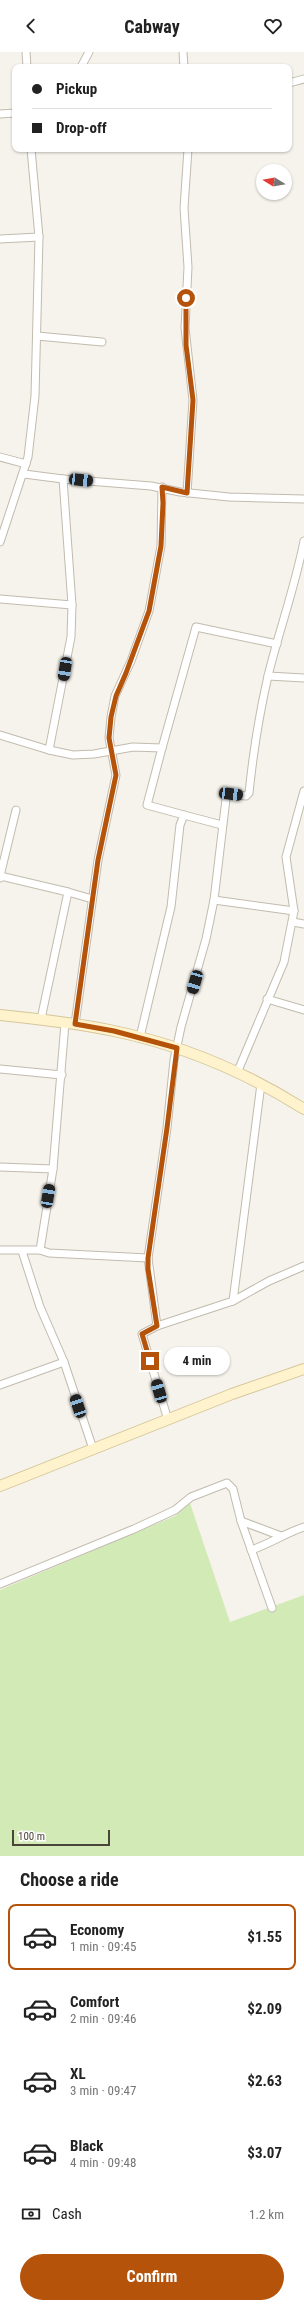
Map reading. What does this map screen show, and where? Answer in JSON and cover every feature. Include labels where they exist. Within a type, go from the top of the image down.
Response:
[{"type":"main road","points":[[0,1015],[41,1019],[140,1037],[177,1048],[237,1072],[262,1084],[304,1109]]},
{"type":"main road","points":[[0,1486],[232,1394],[304,1369]]},
{"type":"street","points":[[26,52],[27,64]]},
{"type":"street","points":[[83,64],[89,52]]},
{"type":"street","points":[[183,52],[184,64]]},
{"type":"street","points":[[292,81],[304,79]]},
{"type":"street","points":[[0,114],[12,113]]},
{"type":"street","points":[[187,493],[193,400],[185,328],[188,267],[184,208],[188,152]]},
{"type":"street","points":[[0,542],[13,501],[24,474],[35,396],[39,237],[32,153]]},
{"type":"street","points":[[0,239],[39,237]]},
{"type":"street","points":[[37,336],[102,342]]},
{"type":"street","points":[[0,457],[26,464]]},
{"type":"street","points":[[24,474],[63,479],[162,487],[187,493],[229,497],[304,499]]},
{"type":"street","points":[[49,750],[71,637],[72,605],[63,479]]},
{"type":"street","points":[[40,1250],[53,1168],[62,1075],[70,1024],[98,860],[116,775],[109,738],[114,703],[149,611],[156,580],[161,546],[163,503],[162,487]]},
{"type":"street","points":[[157,1326],[148,1269],[148,1258],[177,1048],[199,969],[214,900],[222,825],[227,796],[231,794],[246,796],[249,793],[255,741],[268,676],[289,606],[304,541]]},
{"type":"street","points":[[0,599],[72,605]]},
{"type":"street","points":[[222,825],[147,805],[196,627],[277,644]]},
{"type":"street","points":[[268,676],[304,678]]},
{"type":"street","points":[[0,735],[49,750],[85,755],[111,750],[151,746],[162,748]]},
{"type":"street","points":[[237,1072],[284,962],[294,911],[286,857],[304,791]]},
{"type":"street","points":[[16,810],[0,877],[68,892],[92,899]]},
{"type":"street","points":[[140,1037],[171,907],[180,825],[184,815]]},
{"type":"street","points":[[41,1019],[68,892]]},
{"type":"street","points":[[214,900],[294,911]]},
{"type":"street","points":[[292,922],[304,924]]},
{"type":"street","points":[[267,999],[304,1010]]},
{"type":"street","points":[[0,1069],[62,1075]]},
{"type":"street","points":[[234,1302],[262,1084]]},
{"type":"street","points":[[0,1167],[53,1168]]},
{"type":"street","points":[[0,1250],[40,1250],[48,1253],[148,1258]]},
{"type":"street","points":[[22,1251],[40,1307],[64,1362],[93,1449]]},
{"type":"street","points":[[168,1420],[142,1334],[157,1326],[234,1302],[269,1281],[304,1266]]},
{"type":"street","points":[[0,1385],[64,1362]]},
{"type":"street","points":[[0,1584],[134,1529],[175,1510],[190,1497],[227,1484],[233,1489],[241,1521],[272,1608]]},
{"type":"street","points":[[241,1521],[281,1536]]},
{"type":"street","points":[[251,1550],[270,1544],[281,1536],[304,1527]]},
{"type":"green space","points":[[190,1503],[230,1622],[304,1595],[304,1856],[0,1856],[0,1590],[175,1516]]},
{"type":"route","points":[[150,1361],[142,1334],[146,1330],[157,1326],[148,1269],[148,1258],[167,1128],[174,1060],[177,1048],[140,1037],[75,1024],[98,860],[116,775],[109,738],[111,717],[116,696],[122,685],[149,611],[156,580],[161,546],[163,503],[162,487],[187,493],[193,400],[186,345],[186,298]]}]
